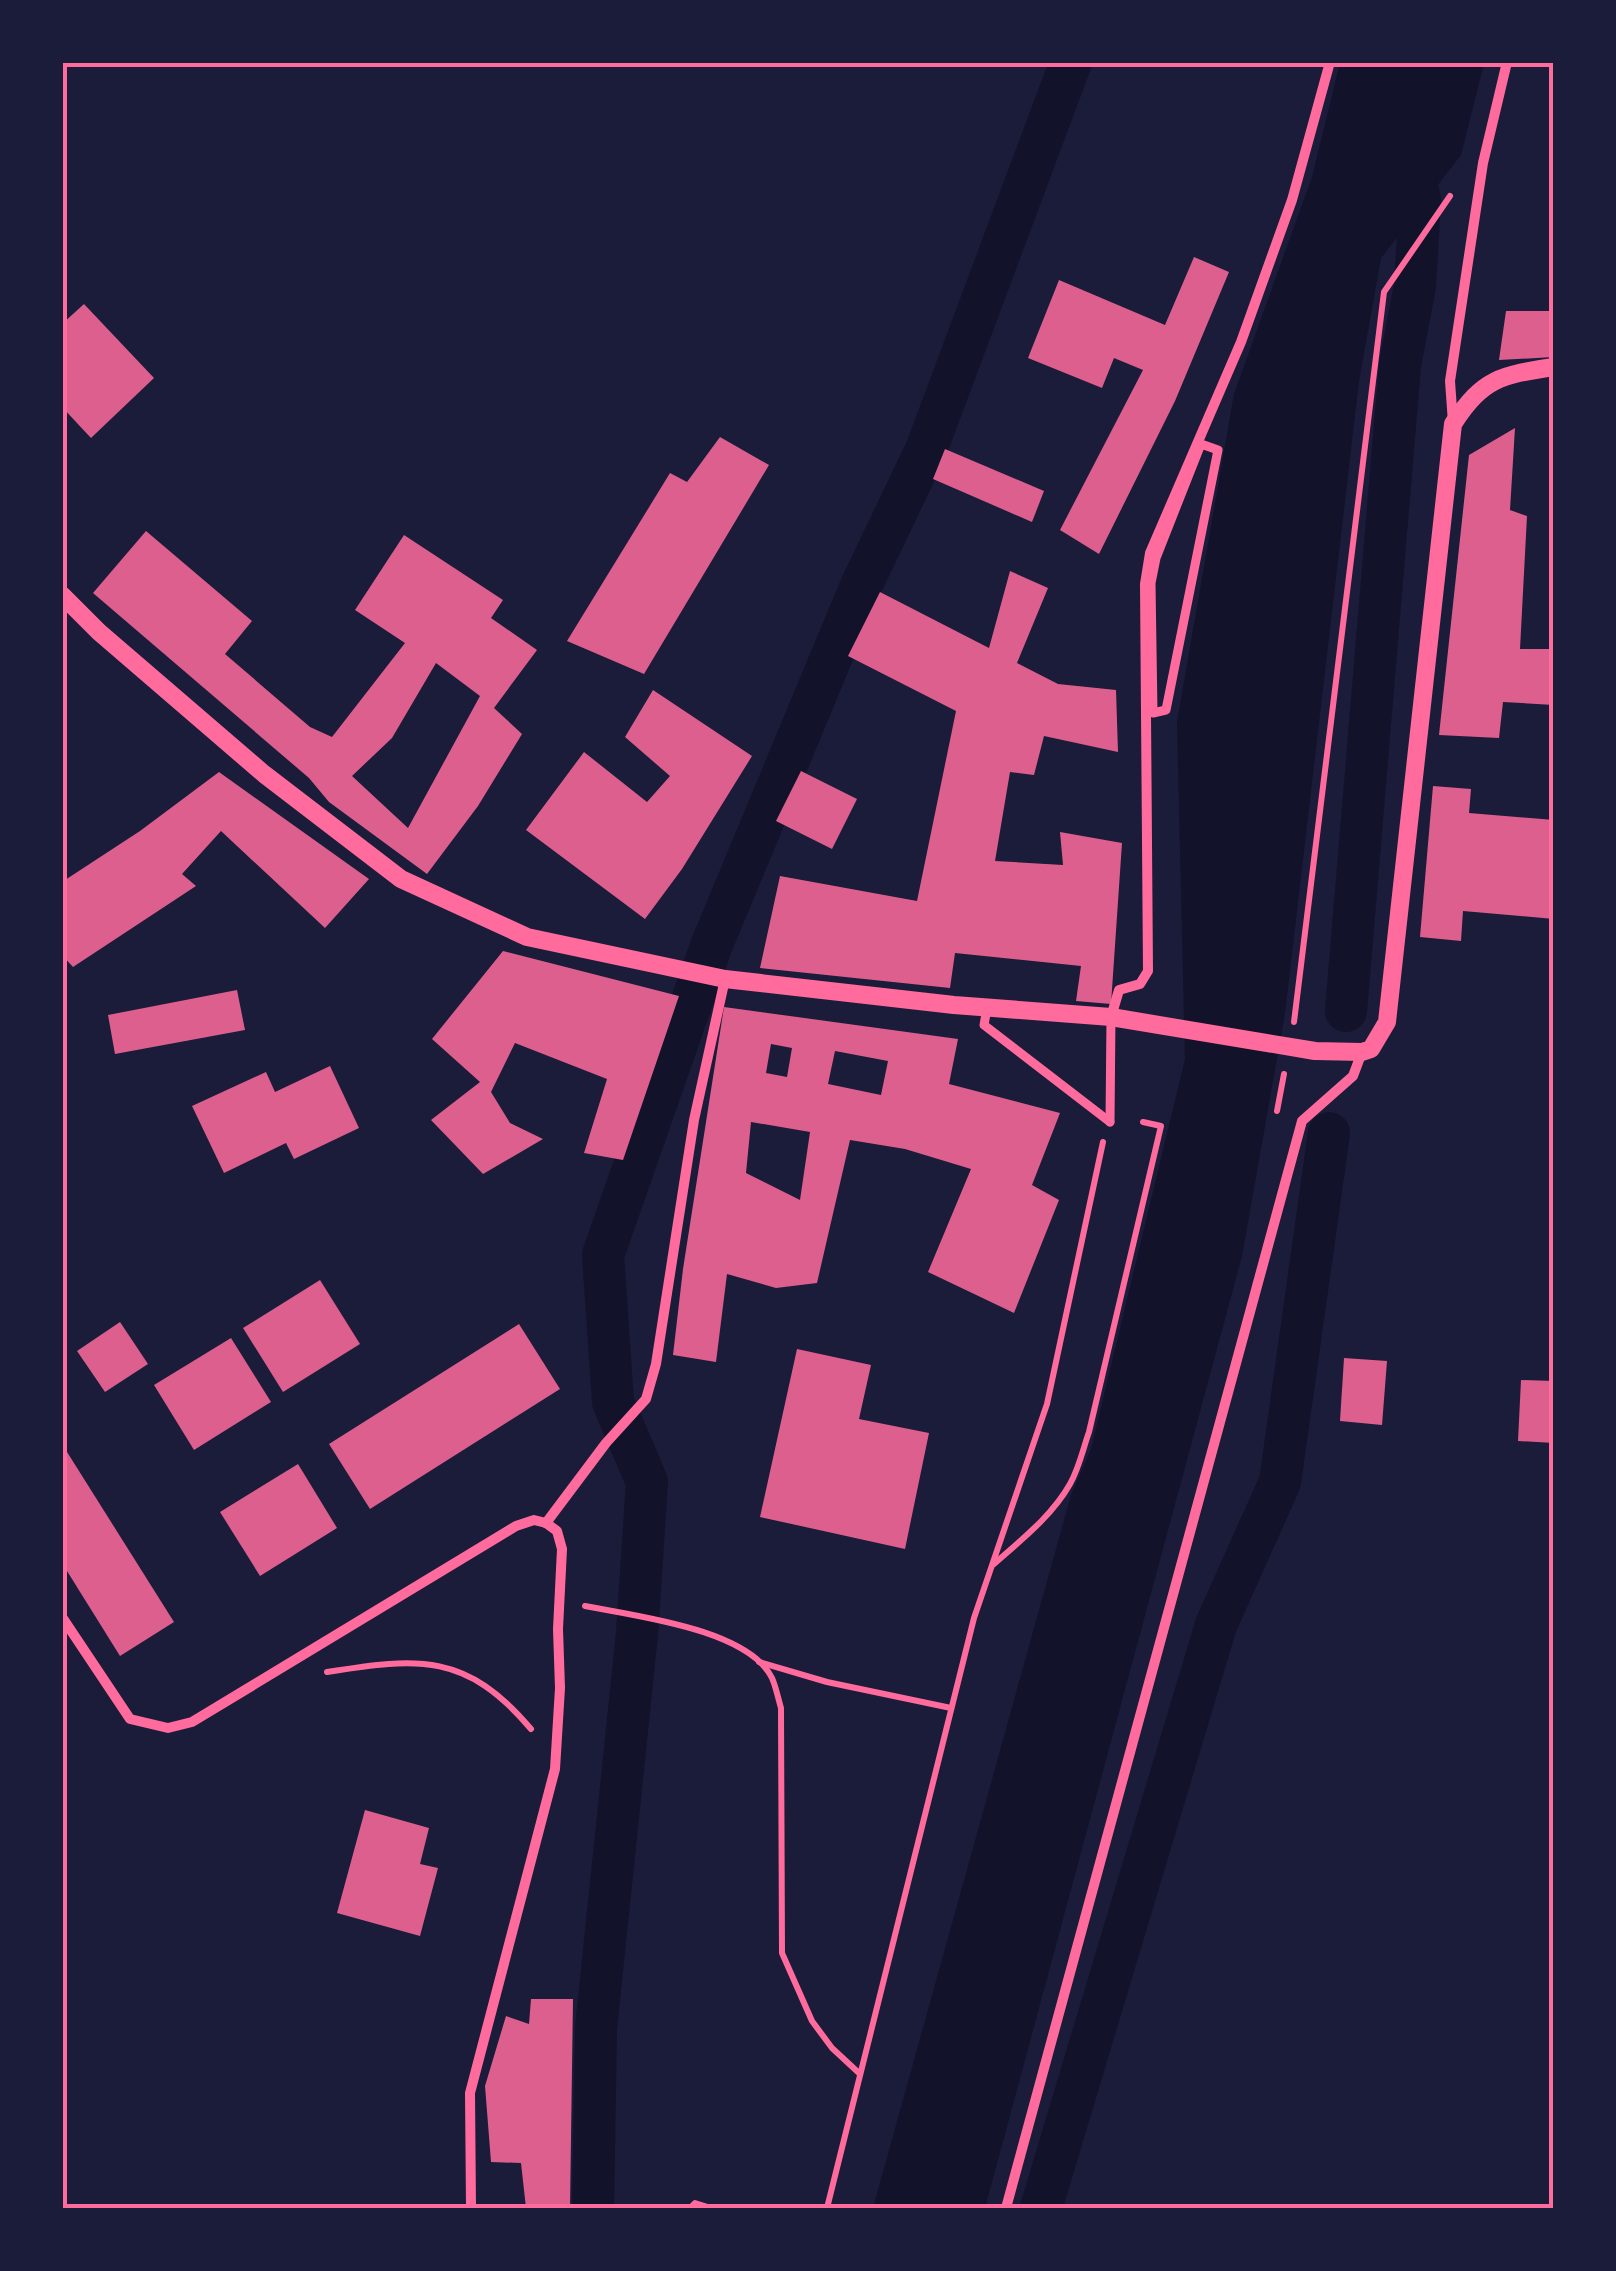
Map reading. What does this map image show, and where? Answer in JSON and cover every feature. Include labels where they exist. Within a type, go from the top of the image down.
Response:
[{"type":"street","points":[[1110,1122],[1112,1017],[1119,990],[1140,984],[1148,971],[1145,584],[1150,553],[1240,342],[1292,200],[1330,62]]},
{"type":"street","points":[[62,595],[99,632],[264,774],[400,879],[438,888],[527,937],[682,966],[726,979],[987,1008],[1112,1017],[1315,1050],[1371,1049],[1388,1022],[1453,424],[1450,381],[1483,163],[1507,62]]},
{"type":"street","points":[[1453,424],[1482,386],[1514,373],[1554,367]]},
{"type":"street","points":[[1200,444],[1218,450],[1166,710],[1153,713],[1151,583],[1156,558],[1200,444]]},
{"type":"street","points":[[546,1522],[606,1442],[646,1398],[656,1364],[694,1120],[726,979]]},
{"type":"street","points":[[987,1008],[984,1024],[1110,1122]]},
{"type":"street","points":[[1006,2208],[1302,1122],[1353,1076],[1362,1052]]},
{"type":"street","points":[[62,1617],[130,1719],[150,1727],[168,1728],[192,1722],[516,1526],[534,1520],[546,1522],[556,1531],[562,1549],[560,1688],[554,1770],[470,2092],[471,2208]]},
{"type":"path","points":[[1292,1034],[1384,292],[1455,188]]},
{"type":"path","points":[[1275,1125],[1285,1070]]},
{"type":"path","points":[[826,2208],[974,1618],[1046,1404],[1110,1122]]},
{"type":"path","points":[[994,1564],[1039,1523],[1064,1494],[1076,1471],[1089,1432],[1161,1126],[1143,1122]]},
{"type":"path","points":[[560,1601],[696,1631],[744,1649],[771,1676],[781,1708],[782,1953],[812,2021],[832,2048],[860,2074]]},
{"type":"path","points":[[310,1675],[394,1662],[456,1668],[506,1701],[545,1747],[554,1770]]},
{"type":"path","points":[[758,1662],[826,1682],[952,1708]]},
{"type":"path","points":[[690,2208],[696,2202],[711,2208]]},
{"type":"shaded area","points":[[1340,63],[1484,63],[1461,155],[1381,258],[1359,381],[1285,1013],[1242,1256],[985,2208],[873,2208],[1071,1495],[1091,1449],[1185,1059],[1177,722],[1234,394],[1312,177]]},
{"type":"building","points":[[1194,257],[1229,272],[1175,401],[1099,554],[1060,530],[1143,370],[1114,358],[1102,388],[1028,358],[1059,280],[1165,325]]},
{"type":"building","points":[[84,304],[154,378],[91,438],[62,407],[62,324]]},
{"type":"building","points":[[1506,311],[1554,311],[1554,357],[1499,360]]},
{"type":"building","points":[[1515,428],[1510,510],[1527,516],[1520,649],[1554,649],[1554,705],[1503,702],[1499,738],[1439,735],[1469,455]]},
{"type":"building","points":[[720,437],[769,465],[644,674],[567,641],[670,473],[687,482]]},
{"type":"building","points":[[945,449],[1044,491],[1032,522],[933,479]]},
{"type":"building","points":[[146,531],[252,621],[225,654],[310,727],[332,737],[405,643],[355,610],[404,535],[503,600],[491,618],[537,650],[494,708],[522,734],[478,806],[427,874],[329,802],[309,778],[93,593]],"holes":[[[436,663],[480,696],[408,828],[352,776],[392,738]]]},
{"type":"building","points":[[1010,571],[1048,588],[1017,663],[1058,684],[1116,690],[1118,752],[1044,736],[1034,775],[1010,772],[995,861],[1063,865],[1060,832],[1122,843],[1111,1004],[1076,1001],[1081,966],[955,953],[950,988],[760,968],[780,876],[917,901],[956,711],[848,656],[880,592],[989,648]]},
{"type":"building","points":[[653,690],[752,756],[682,869],[645,919],[526,830],[584,752],[647,802],[670,776],[625,737]]},
{"type":"building","points":[[801,771],[857,799],[832,849],[776,821]]},
{"type":"building","points":[[219,772],[369,879],[325,928],[221,831],[182,874],[196,886],[73,967],[62,955],[62,882]]},
{"type":"building","points":[[1433,786],[1471,789],[1469,813],[1554,820],[1554,919],[1463,911],[1461,941],[1420,937]]},
{"type":"building","points":[[503,951],[679,996],[623,1160],[584,1153],[607,1079],[515,1043],[491,1092],[510,1123],[543,1139],[483,1174],[431,1120],[480,1082],[432,1039]]},
{"type":"building","points":[[237,990],[245,1030],[115,1054],[108,1015]]},
{"type":"building","points":[[724,1007],[958,1039],[949,1084],[1060,1113],[1032,1185],[1059,1200],[1014,1313],[928,1272],[971,1169],[905,1149],[850,1140],[817,1283],[776,1288],[727,1274],[716,1362],[673,1355]],"holes":[[[771,1044],[792,1048],[787,1077],[766,1073]],[[835,1051],[888,1061],[881,1095],[828,1084]],[[751,1122],[810,1132],[800,1200],[746,1173]]]},
{"type":"building","points":[[330,1066],[359,1128],[294,1159],[286,1143],[224,1173],[192,1106],[266,1072],[275,1092]]},
{"type":"building","points":[[320,1280],[360,1344],[283,1392],[243,1328]]},
{"type":"building","points":[[120,1322],[148,1364],[105,1392],[77,1351]]},
{"type":"building","points":[[519,1324],[560,1389],[370,1509],[329,1444]]},
{"type":"building","points":[[231,1338],[271,1402],[194,1450],[154,1385]]},
{"type":"building","points":[[797,1349],[871,1365],[859,1419],[929,1433],[905,1549],[760,1517]]},
{"type":"building","points":[[1344,1358],[1387,1361],[1382,1425],[1340,1421]]},
{"type":"building","points":[[1521,1380],[1554,1381],[1554,1443],[1518,1441]]},
{"type":"building","points":[[62,1444],[174,1622],[120,1656],[62,1563]]},
{"type":"building","points":[[298,1464],[337,1528],[260,1576],[220,1512]]},
{"type":"building","points":[[365,1810],[429,1828],[420,1864],[438,1868],[420,1936],[337,1913]]},
{"type":"building","points":[[531,1999],[573,1999],[570,2208],[526,2208],[521,2163],[491,2162],[485,2086],[506,2016],[529,2024]]},
{"type":"waterway","points":[[593,2208],[596,2028],[637,1634],[647,1482],[613,1402],[603,1255],[712,944],[861,586],[926,450],[1071,62]]},
{"type":"waterway","points":[[1346,1011],[1400,365],[1415,286],[1420,200],[1410,155]]},
{"type":"waterway","points":[[1041,2208],[1216,1625],[1280,1482],[1329,1133]]}]
